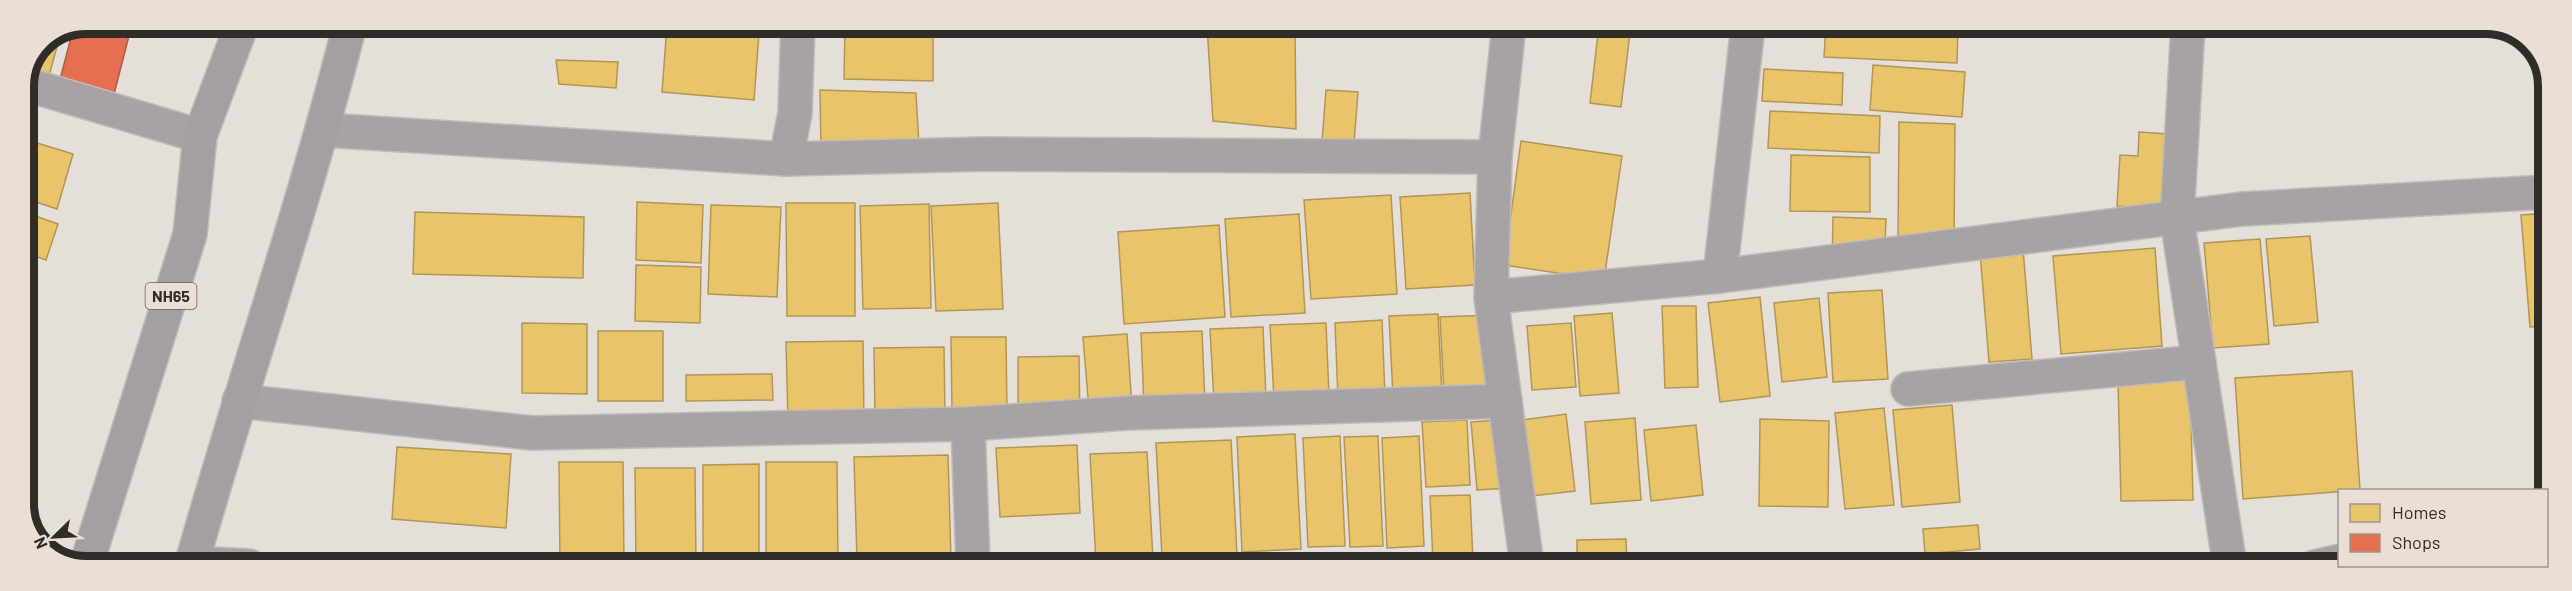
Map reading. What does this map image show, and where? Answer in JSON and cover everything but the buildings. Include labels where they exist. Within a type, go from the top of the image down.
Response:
[{"type":"highway","name":"NH65","points":[[89,556],[190,234],[200,136],[238,34]]},
{"type":"highway","points":[[193,556],[238,401],[323,130],[347,34]]},
{"type":"street","points":[[786,159],[795,113],[798,34]]},
{"type":"street","points":[[1508,34],[1495,158],[1491,297],[1526,556]]},
{"type":"street","points":[[1720,276],[1747,34]]},
{"type":"street","points":[[2187,34],[2177,218],[2228,556]]},
{"type":"street","points":[[34,87],[200,136]]},
{"type":"street","points":[[323,130],[786,159],[984,154],[1495,158]]},
{"type":"street","points":[[1491,297],[1720,276],[2242,209],[2537,193]]},
{"type":"street","points":[[1908,389],[2199,362]]},
{"type":"street","points":[[238,401],[532,434],[968,424],[1127,413],[1505,401]]},
{"type":"street","points":[[968,424],[973,556]]}]
